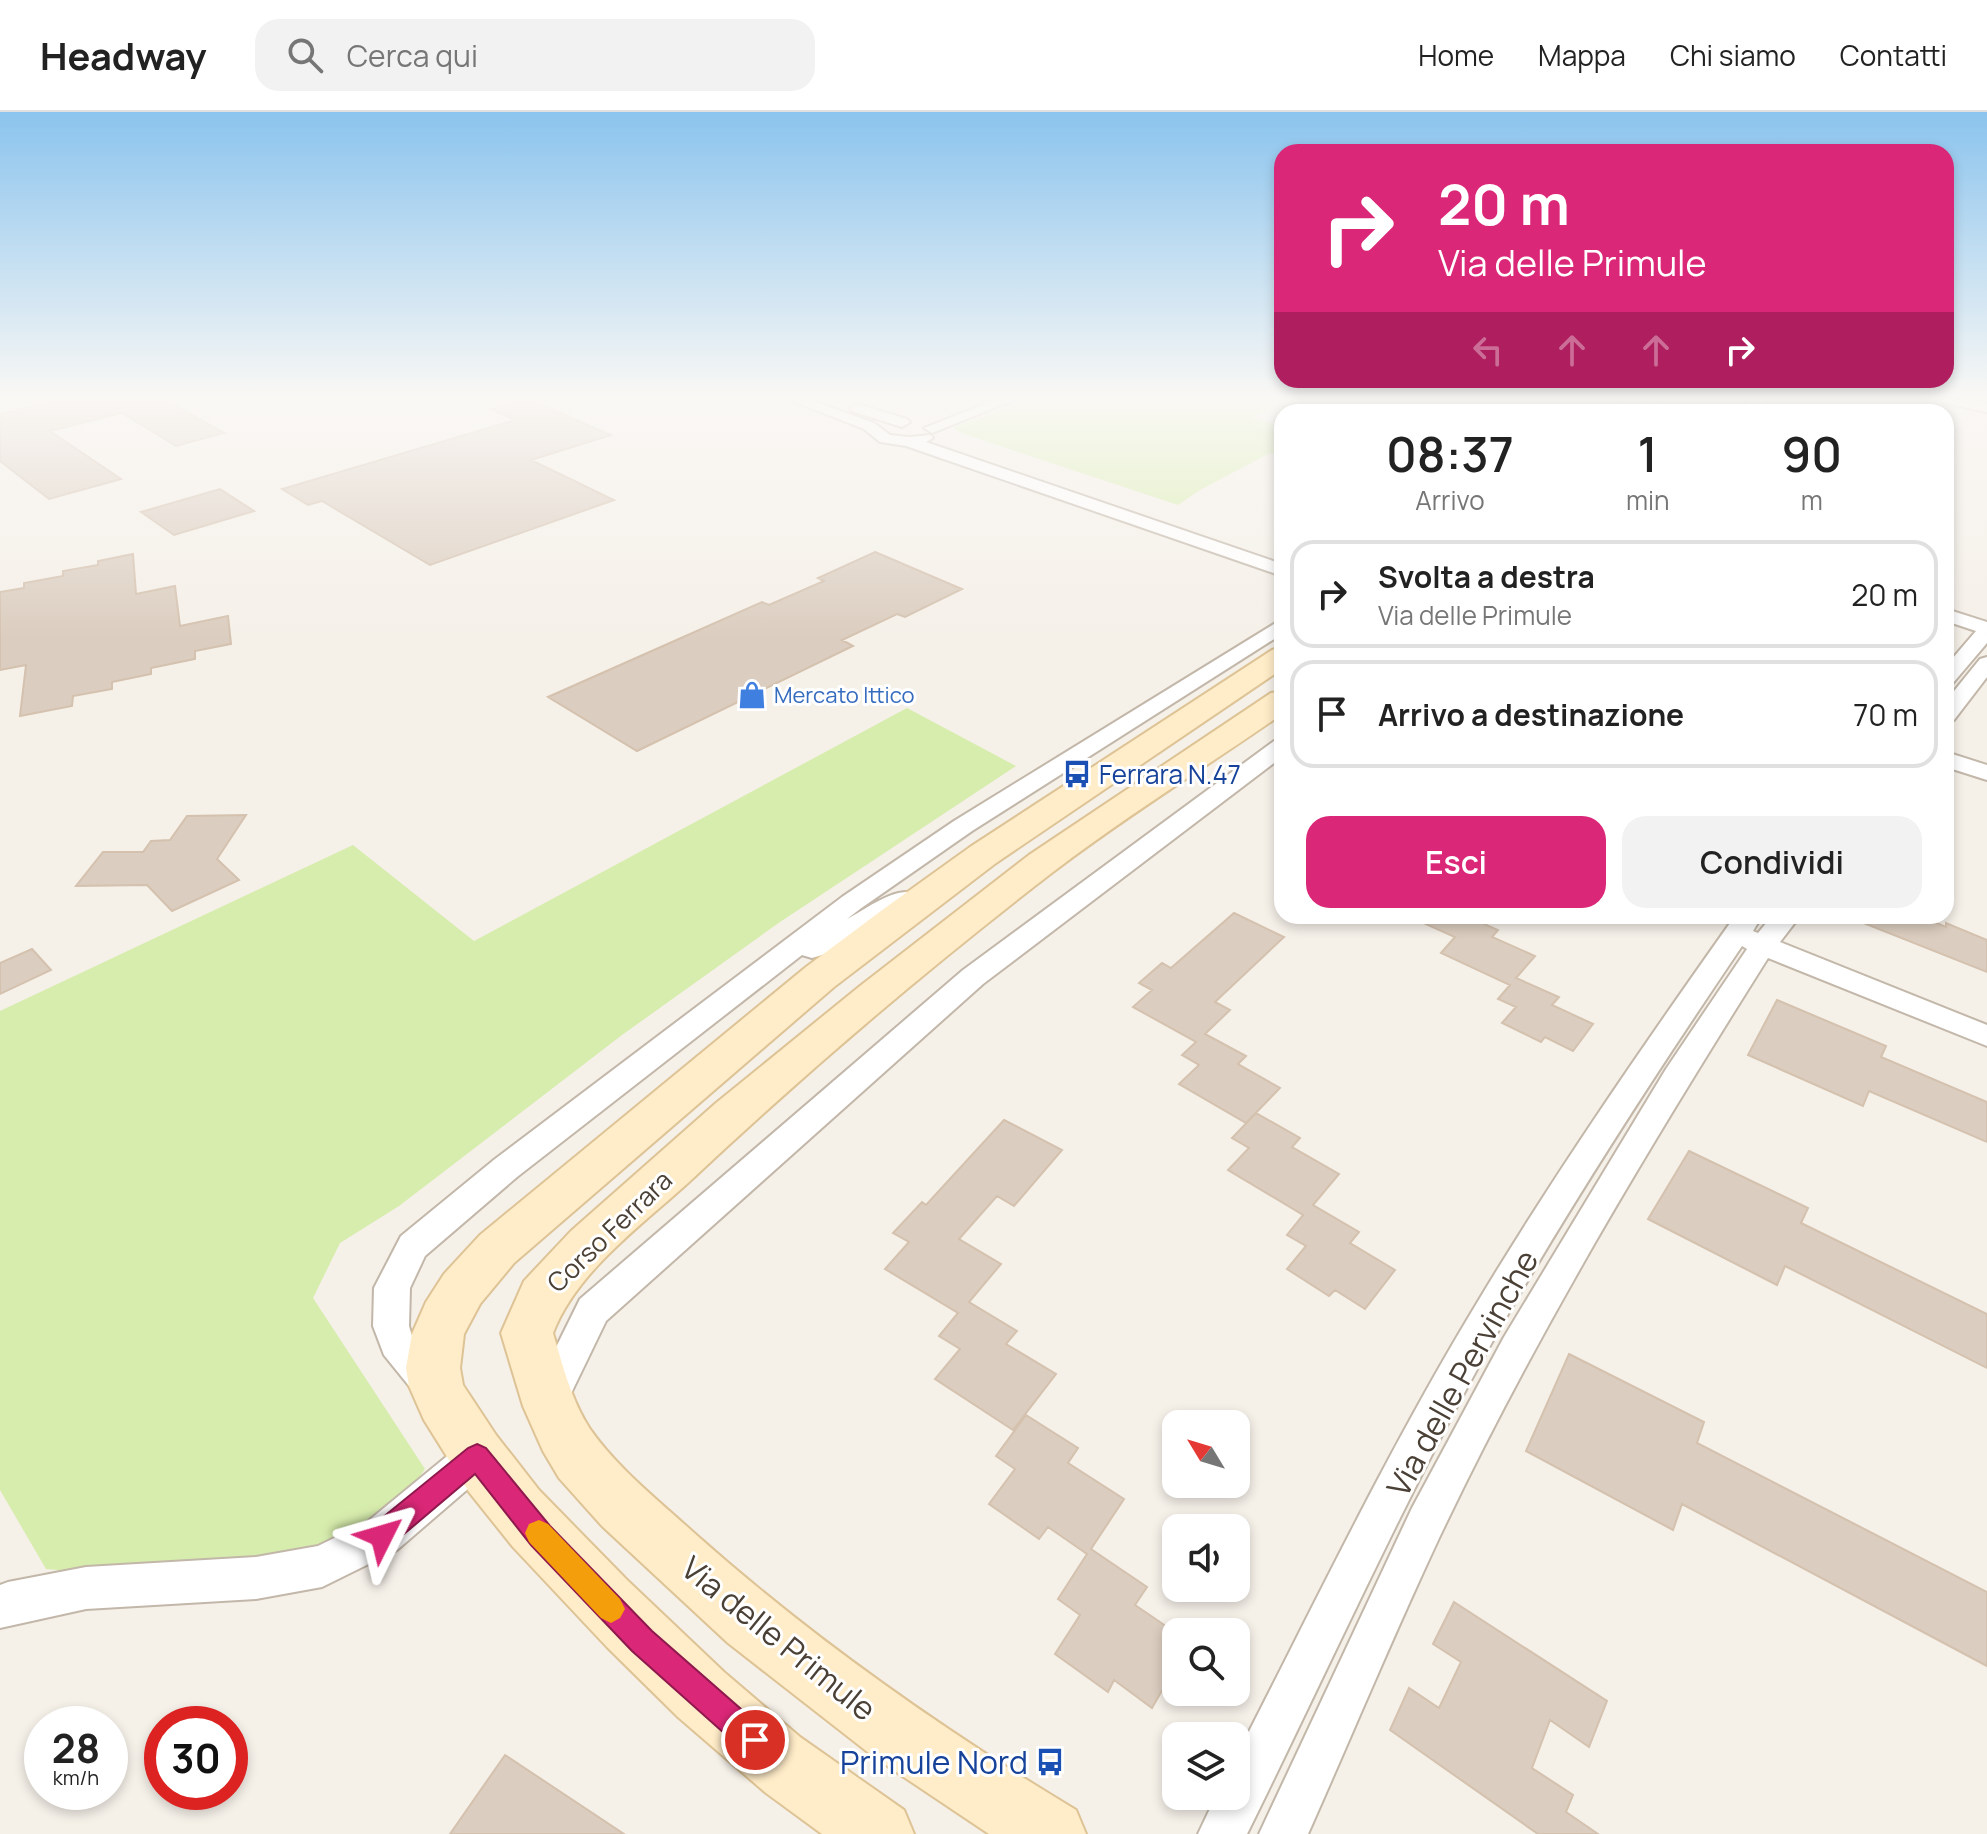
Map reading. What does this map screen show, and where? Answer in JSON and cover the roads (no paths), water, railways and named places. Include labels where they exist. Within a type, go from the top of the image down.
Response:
[{"type":"main road","name":"Corso Ferrara","points":[[439,1394],[433,1371],[437,1334],[451,1303],[469,1278],[497,1249],[820,977],[983,855],[1274,661]]},
{"type":"main road","name":"Corso Ferrara","points":[[549,1400],[527,1333],[542,1296],[588,1245],[732,1115],[1005,892],[1042,863],[1274,705]]},
{"type":"main road","points":[[439,1394],[477,1456],[541,1536],[642,1641],[778,1760],[880,1834]]},
{"type":"main road","name":"Via delle Primule","points":[[549,1400],[570,1445],[599,1483],[745,1617],[845,1695],[1052,1834]]},
{"type":"street","points":[[1021,480],[1274,567]]},
{"type":"street","points":[[1068,480],[1274,555]]},
{"type":"street","points":[[1954,618],[1987,629],[1954,669]]},
{"type":"street","name":"Corso Ferrara","points":[[439,1394],[397,1344],[391,1326],[392,1288],[413,1246],[506,1168],[851,903],[963,826],[1274,630]]},
{"type":"street","points":[[1954,705],[1987,663]]},
{"type":"street","name":"Corso Ferrara","points":[[549,1400],[593,1310],[973,977],[1274,752]]},
{"type":"street","points":[[1954,762],[1987,773]]},
{"type":"street","name":"Corso Ferrara","points":[[736,989],[983,855]]},
{"type":"street","points":[[1749,931],[1987,1036]]},
{"type":"street","name":"Via delle Pervinche","points":[[1222,1834],[1388,1503],[1483,1325],[1647,1063],[1749,931]]},
{"type":"street","name":"Via delle Pervinche","points":[[1283,1834],[1426,1522],[1517,1348],[1677,1077],[1749,931]]},
{"type":"street","points":[[0,1607],[86,1588],[256,1578],[322,1566],[382,1536],[477,1456]]},
{"type":"place","name":"Mercato Ittico","points":[[752,695]]},
{"type":"place","name":"Ferrara N.47","points":[[1077,774]]},
{"type":"place","name":"Primule Nord","points":[[1050,1762]]}]
